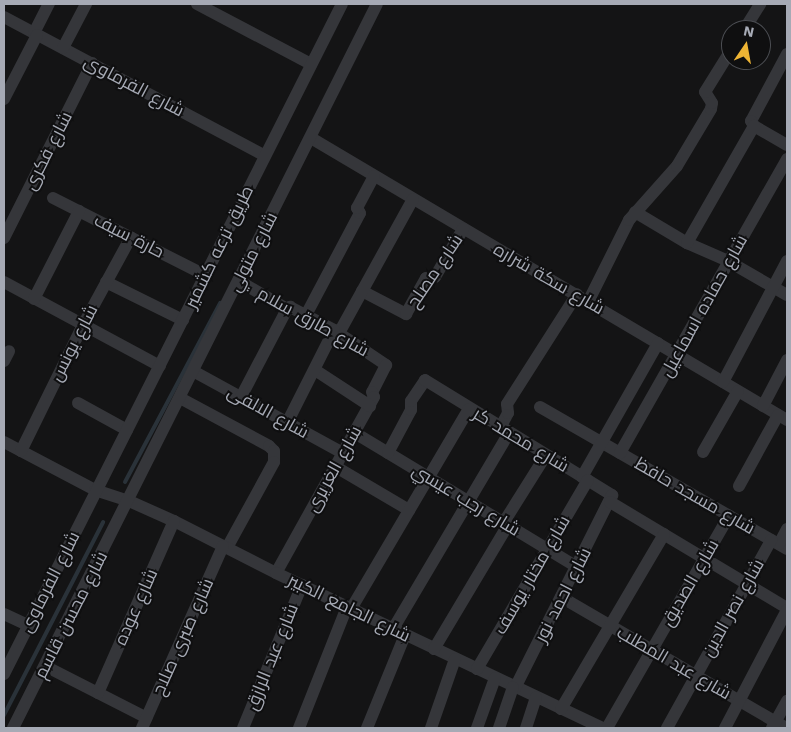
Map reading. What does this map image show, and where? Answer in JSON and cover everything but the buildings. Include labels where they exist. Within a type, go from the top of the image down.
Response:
[{"type":"street","points":[[4,99],[49,4]]},
{"type":"street","points":[[62,48],[86,4]]},
{"type":"street","points":[[197,4],[311,64]]},
{"type":"street","name":"طريق ترعه كشمير","points":[[95,490],[160,366],[264,155],[342,4]]},
{"type":"street","name":"شارع متولي","points":[[129,501],[377,4]]},
{"type":"street","points":[[750,20],[760,4]]},
{"type":"street","name":"شارع الفرماوى","points":[[4,17],[264,155]]},
{"type":"street","points":[[686,243],[754,126],[752,118],[787,54]]},
{"type":"street","name":"شارع فكرى","points":[[4,238],[92,64]]},
{"type":"street","points":[[588,302],[635,212],[664,183],[684,155],[712,106],[711,101],[705,95],[706,90],[721,66]]},
{"type":"street","points":[[754,126],[787,145]]},
{"type":"street","name":"شارع سكة شراره","points":[[311,138],[783,417]]},
{"type":"street","name":"شارع حماده اسماعيل","points":[[620,453],[728,261],[784,174],[787,159]]},
{"type":"street","points":[[306,315],[360,214],[357,208],[374,176]]},
{"type":"street","name":"حارة سيف","points":[[53,198],[206,275]]},
{"type":"street","points":[[287,423],[314,370],[362,291],[413,199]]},
{"type":"street","points":[[34,298],[79,211]]},
{"type":"street","points":[[635,212],[686,243],[728,261],[787,295]]},
{"type":"street","name":"شارع مصلح","points":[[362,291],[406,314],[426,278],[435,277],[463,229]]},
{"type":"street","name":"شارع يونس","points":[[21,451],[82,324],[131,237]]},
{"type":"street","points":[[723,382],[787,261]]},
{"type":"street","name":"شارع طارق سلام","points":[[239,281],[287,309],[290,307],[336,332],[386,365]]},
{"type":"street","points":[[4,282],[160,366]]},
{"type":"street","points":[[106,282],[183,320]]},
{"type":"street","points":[[392,629],[468,501],[505,430],[508,413],[507,404],[577,294]]},
{"type":"street","points":[[241,397],[287,309]]},
{"type":"street","name":"شارع مختار يوسف","points":[[477,669],[547,548],[585,479],[602,442],[658,343]]},
{"type":"street","points":[[763,406],[787,360]]},
{"type":"street","name":"شارع الغريرى","points":[[276,573],[370,406],[374,397],[372,392],[386,365]]},
{"type":"street","points":[[314,370],[370,406]]},
{"type":"street","name":"شارع الالفى","points":[[193,371],[343,453]]},
{"type":"street","name":"شارع محمد كر","points":[[388,452],[411,410],[411,401],[425,380],[469,409],[611,494],[610,502]]},
{"type":"street","points":[[703,452],[738,391]]},
{"type":"street","name":"شارع صبرى صلاح","points":[[144,723],[225,547],[274,462],[275,455],[269,446],[180,398]]},
{"type":"street","points":[[78,402],[127,430]]},
{"type":"street","name":"شارع مسجد حافظ","points":[[540,407],[779,544]]},
{"type":"street","points":[[299,728],[349,608],[469,409]]},
{"type":"street","points":[[738,486],[783,417]]},
{"type":"street","name":"شارع رجب عيسي","points":[[355,433],[577,567]]},
{"type":"street","name":"شارع الجامع الكبير","points":[[4,442],[95,490],[129,501],[174,521],[276,573],[561,709],[582,724],[605,728]]},
{"type":"street","points":[[434,649],[546,455]]},
{"type":"street","points":[[336,467],[409,510]]},
{"type":"street","name":"شارع الفرماوى","points":[[4,674],[95,490]]},
{"type":"street","name":"شارع محسن قاسم","points":[[13,728],[129,501]]},
{"type":"street","points":[[610,502],[787,609],[725,728]]},
{"type":"street","name":"شارع احمد نور","points":[[499,728],[514,687],[610,502]]},
{"type":"street","name":"شارع الصديق","points":[[605,728],[729,516]]},
{"type":"street","name":"شارع عوده","points":[[98,693],[174,521]]},
{"type":"street","name":"شارع نصر الدين","points":[[667,728],[747,584],[779,544],[787,529]]},
{"type":"street","points":[[561,709],[664,534]]},
{"type":"street","name":"شارع عبد الرازق","points":[[243,728],[302,585]]},
{"type":"street","name":"شارع عبد المطلب","points":[[562,597],[778,726]]},
{"type":"street","points":[[4,614],[28,626]]},
{"type":"street","points":[[367,728],[405,635]]},
{"type":"street","points":[[431,728],[455,659]]},
{"type":"street","points":[[45,666],[98,693],[144,723]]},
{"type":"street","points":[[477,728],[495,678]]},
{"type":"street","points":[[526,728],[536,698]]},
{"type":"street","points":[[778,726],[787,701]]},
{"type":"waterway","points":[[125,482],[220,303]]},
{"type":"waterway","points":[[4,715],[103,522]]}]
